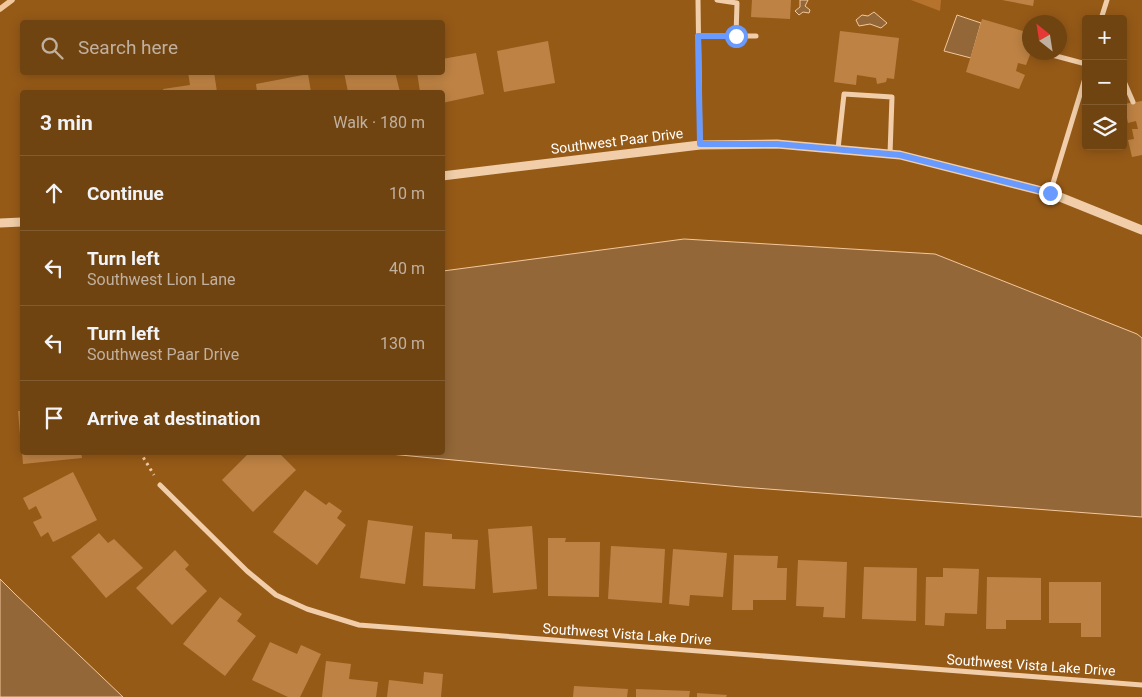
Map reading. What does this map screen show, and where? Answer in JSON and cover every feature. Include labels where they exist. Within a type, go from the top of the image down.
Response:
[{"type":"street","points":[[698,0],[700,144]]},
{"type":"street","points":[[717,0],[737,3],[736,36]]},
{"type":"street","points":[[1103,15],[1107,0]]},
{"type":"street","points":[[698,36],[756,36]]},
{"type":"street","points":[[1067,59],[1082,63]]},
{"type":"street","points":[[1050,193],[1082,88]]},
{"type":"street","points":[[1127,88],[1133,102]]},
{"type":"street","points":[[838,149],[844,94],[892,97],[890,154]]},
{"type":"street","name":"Southwest Paar Drive","points":[[445,176],[700,144],[777,144],[890,154],[1050,193],[1142,230]]},
{"type":"street","points":[[0,223],[20,222]]},
{"type":"street","name":"Southwest Vista Lake Drive","points":[[160,485],[247,571],[276,595],[307,608],[359,625],[1142,685]]},
{"type":"path","points":[[142,455],[160,485]]},
{"type":"shaded area","points":[[800,0],[808,0],[805,6],[810,10],[809,13],[803,12],[799,15],[795,11],[800,7]]},
{"type":"shaded area","points":[[911,0],[941,0],[940,11]]},
{"type":"shaded area","points":[[874,12],[887,23],[881,28],[870,24],[859,26],[856,20],[862,15],[868,16]]},
{"type":"shaded area","points":[[957,15],[981,23],[971,58],[944,51]]},
{"type":"shaded area","points":[[684,239],[935,254],[1137,334],[1142,338],[1142,517],[741,487],[400,455],[445,455],[445,271]]},
{"type":"shaded area","points":[[0,579],[15,594],[123,697],[0,697]]},
{"type":"building","points":[[752,0],[791,0],[790,19],[751,17]]},
{"type":"building","points":[[1002,0],[1034,0],[1033,6]]},
{"type":"building","points":[[982,19],[1022,31],[1022,60],[1028,60],[1026,65],[1018,63],[1016,71],[1025,75],[1019,89],[966,72]]},
{"type":"building","points":[[840,31],[899,38],[894,79],[887,78],[886,82],[877,84],[876,78],[857,75],[856,85],[834,82]]},
{"type":"building","points":[[548,41],[555,83],[504,92],[497,51]]},
{"type":"building","points":[[476,53],[484,94],[445,102],[445,90],[420,90],[417,75],[445,75],[445,58]]},
{"type":"building","points":[[188,75],[214,75],[217,90],[163,89],[190,85]]},
{"type":"building","points":[[308,75],[311,90],[257,90],[256,84]]},
{"type":"building","points":[[345,75],[396,75],[400,90],[348,90]]},
{"type":"building","points":[[1142,101],[1142,155],[1132,157],[1128,140],[1134,139],[1132,129],[1138,129],[1136,121],[1128,123],[1127,104]]},
{"type":"building","points":[[18,411],[20,411],[20,434]]},
{"type":"building","points":[[22,455],[82,455],[82,458],[23,464]]},
{"type":"building","points":[[247,455],[281,455],[296,470],[253,512],[222,480]]},
{"type":"building","points":[[73,472],[97,520],[53,542],[48,532],[41,537],[33,522],[42,518],[36,506],[29,510],[23,498]]},
{"type":"building","points":[[305,490],[326,505],[329,502],[342,511],[337,518],[346,525],[317,565],[273,532]]},
{"type":"building","points":[[368,520],[413,526],[405,584],[360,578]]},
{"type":"building","points":[[532,526],[537,589],[493,593],[488,529]]},
{"type":"building","points":[[425,532],[452,534],[452,539],[478,540],[475,589],[423,586]]},
{"type":"building","points":[[99,533],[108,543],[114,539],[143,568],[106,598],[71,557]]},
{"type":"building","points":[[548,538],[566,538],[565,542],[600,542],[599,597],[548,596]]},
{"type":"building","points":[[611,546],[665,549],[662,603],[608,599]]},
{"type":"building","points":[[673,549],[727,553],[723,597],[690,595],[689,606],[669,604]]},
{"type":"building","points":[[175,550],[189,565],[185,569],[207,591],[172,625],[136,588]]},
{"type":"building","points":[[734,555],[778,556],[777,568],[787,568],[786,600],[753,600],[753,610],[732,610]]},
{"type":"building","points":[[798,560],[847,562],[845,618],[823,617],[824,607],[796,606]]},
{"type":"building","points":[[864,567],[917,568],[916,621],[862,619]]},
{"type":"building","points":[[943,568],[979,569],[977,614],[945,613],[944,626],[925,625],[926,577],[943,577]]},
{"type":"building","points":[[987,577],[1041,578],[1041,620],[1006,620],[1006,629],[986,629]]},
{"type":"building","points":[[1049,582],[1101,582],[1101,637],[1081,637],[1081,623],[1049,623]]},
{"type":"building","points":[[220,597],[242,614],[237,621],[256,636],[225,676],[183,644]]},
{"type":"building","points":[[270,642],[297,654],[301,645],[321,654],[300,697],[288,697],[252,680]]},
{"type":"building","points":[[326,661],[351,664],[349,679],[378,682],[376,697],[322,697]]},
{"type":"building","points":[[424,672],[443,674],[441,697],[387,697],[389,680],[423,684]]},
{"type":"building","points":[[574,686],[628,689],[627,697],[573,697]]},
{"type":"building","points":[[636,689],[690,691],[689,697],[636,697]]},
{"type":"building","points":[[697,693],[727,695],[726,697],[697,697]]},
{"type":"waterway","points":[[0,9],[12,0]]},
{"type":"route","points":[[736,36],[698,36],[700,144],[777,144],[900,155],[1050,193]]}]
